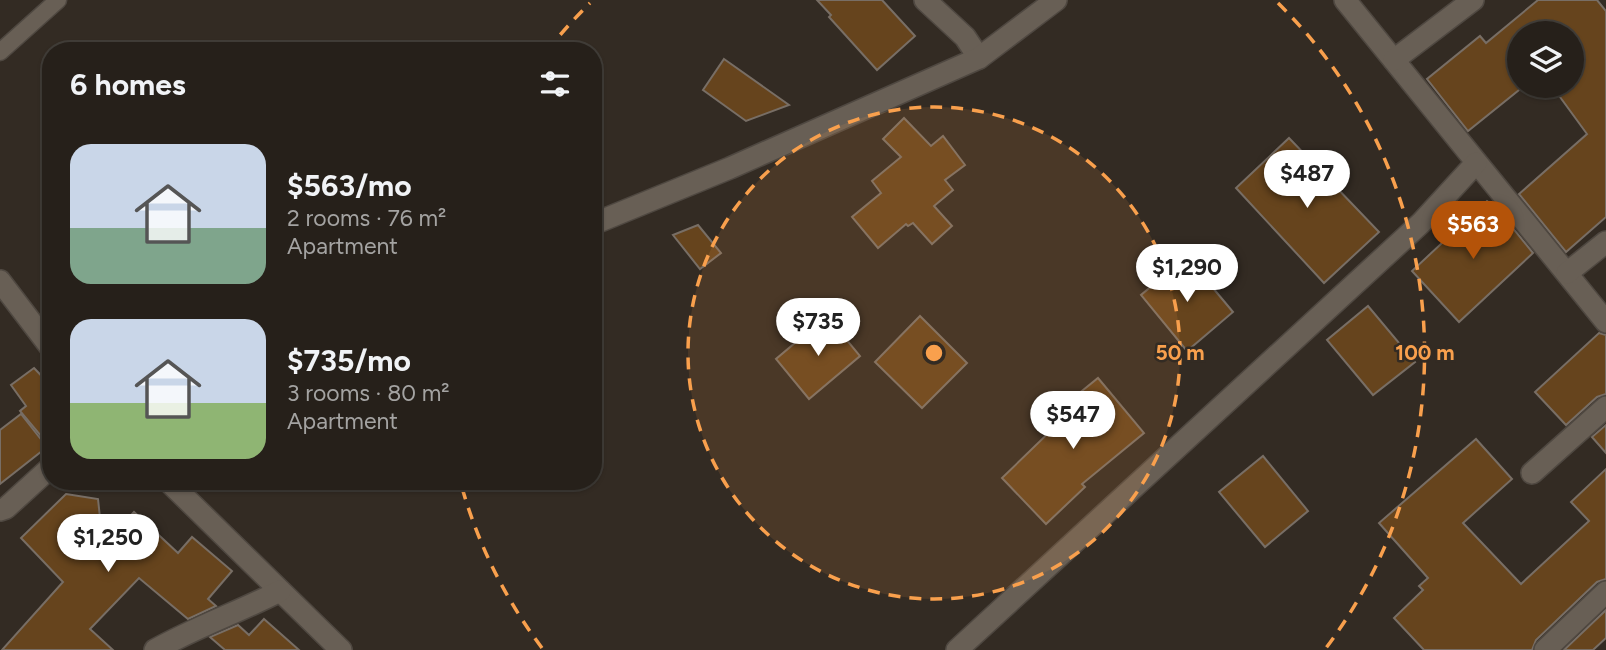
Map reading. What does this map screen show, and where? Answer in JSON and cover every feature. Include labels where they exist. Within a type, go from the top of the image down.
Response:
[{"type":"street","points":[[925,0],[964,37],[979,58]]},
{"type":"street","points":[[602,220],[730,168],[979,58],[1056,0]]},
{"type":"street","points":[[1345,0],[1606,322]]},
{"type":"street","points":[[1394,60],[1473,0]]},
{"type":"street","points":[[957,650],[1421,223],[1476,163]]},
{"type":"street","points":[[1567,273],[1606,242]]},
{"type":"street","points":[[0,281],[42,336]]},
{"type":"street","points":[[1532,473],[1606,407]]},
{"type":"street","points":[[0,510],[6,508],[42,475]]},
{"type":"street","points":[[177,490],[341,650]]},
{"type":"street","points":[[155,650],[281,591]]},
{"type":"street","points":[[1545,650],[1606,592]]},
{"type":"lane","points":[[0,52],[58,0]]},
{"type":"building","points":[[817,0],[882,0],[915,36],[877,70]]},
{"type":"building","points":[[1538,0],[1597,0],[1606,11],[1606,217],[1566,252],[1519,194],[1587,134],[1561,98],[1584,98],[1584,21],[1513,21]]},
{"type":"building","points":[[1507,26],[1509,98],[1468,131],[1427,79],[1480,36],[1486,43]]},
{"type":"building","points":[[724,59],[789,105],[746,121],[703,90]]},
{"type":"building","points":[[904,118],[931,146],[943,136],[965,165],[945,180],[953,190],[934,206],[952,226],[932,244],[913,223],[908,226],[906,224],[878,248],[852,217],[881,193],[872,181],[901,157],[883,139]]},
{"type":"building","points":[[1289,138],[1379,232],[1324,283],[1236,188]]},
{"type":"building","points":[[1487,201],[1499,211],[1533,253],[1459,322],[1412,271]]},
{"type":"building","points":[[698,225],[721,253],[700,269],[673,235]]},
{"type":"building","points":[[1187,257],[1233,312],[1187,351],[1141,295]]},
{"type":"building","points":[[1368,306],[1415,362],[1373,395],[1327,340]]},
{"type":"building","points":[[827,316],[860,356],[809,399],[776,359]]},
{"type":"building","points":[[920,316],[967,363],[922,408],[875,362]]},
{"type":"building","points":[[1599,333],[1606,335],[1606,394],[1597,397],[1566,425],[1535,392]]},
{"type":"building","points":[[34,368],[42,376],[42,437],[20,411],[26,406],[11,385]]},
{"type":"building","points":[[1098,378],[1144,433],[1082,484],[1085,487],[1046,524],[1002,478],[1063,419],[1056,412]]},
{"type":"building","points":[[21,414],[42,441],[42,451],[0,484],[0,430]]},
{"type":"building","points":[[1606,425],[1606,453],[1592,437]]},
{"type":"building","points":[[1476,439],[1512,479],[1463,523],[1521,584],[1589,521],[1571,502],[1606,469],[1606,579],[1597,582],[1536,640],[1532,650],[1424,650],[1394,618],[1423,590],[1419,586],[1428,578],[1379,523]]},
{"type":"building","points":[[1263,456],[1308,511],[1265,547],[1219,492]]},
{"type":"building","points":[[66,494],[98,499],[103,546],[134,512],[178,553],[192,537],[232,571],[208,599],[216,606],[188,619],[139,578],[90,629],[113,650],[2,650],[63,582],[21,538]]},
{"type":"building","points":[[1606,610],[1606,638],[1593,650],[1564,650]]},
{"type":"building","points":[[264,619],[299,650],[225,650],[210,637],[238,625],[249,635]]}]
